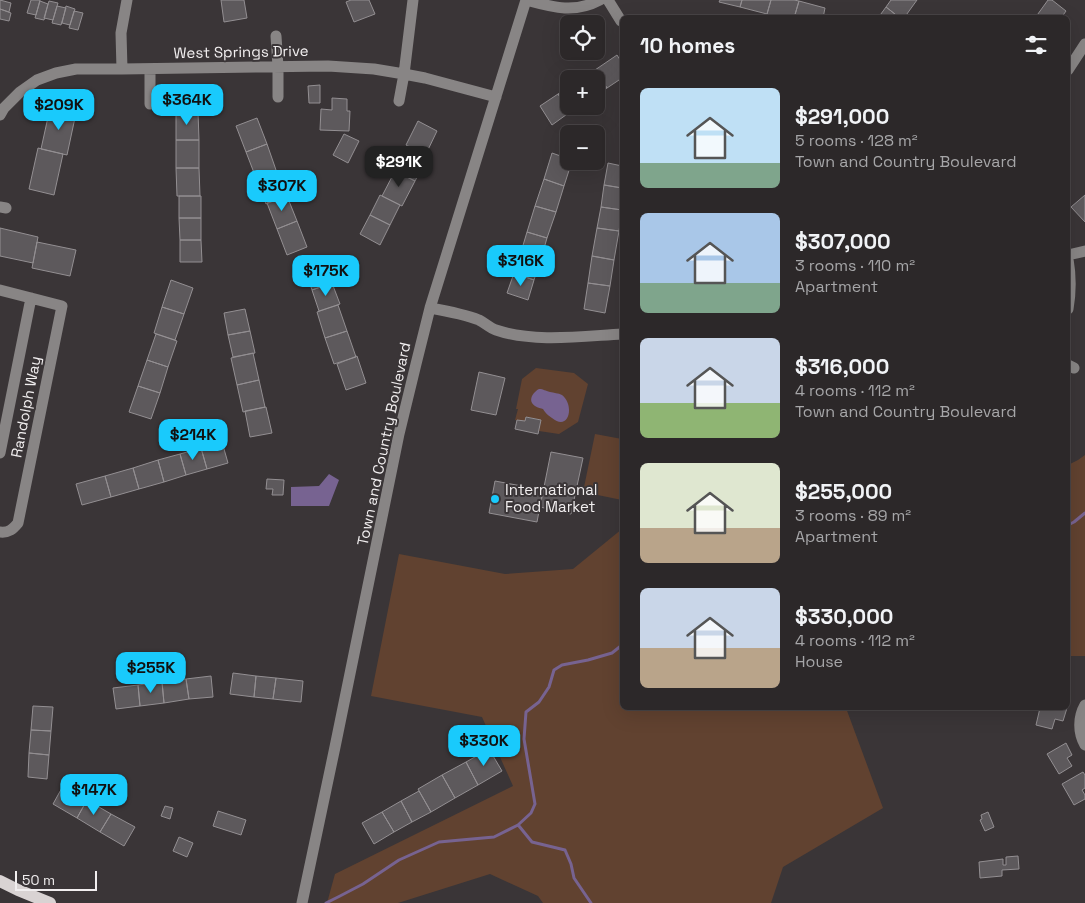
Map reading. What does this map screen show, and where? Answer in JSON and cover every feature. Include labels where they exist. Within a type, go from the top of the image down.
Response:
[{"type":"main road","points":[[0,881],[50,903]]},
{"type":"street","points":[[122,70],[121,32],[127,0]]},
{"type":"street","points":[[399,101],[413,0]]},
{"type":"street","points":[[526,0],[561,8],[586,6],[600,0]]},
{"type":"street","name":"Town and Country Boulevard","points":[[302,903],[399,434],[416,364],[430,308],[526,0]]},
{"type":"street","points":[[608,0],[620,18]]},
{"type":"street","points":[[276,36],[278,97]]},
{"type":"street","points":[[1070,67],[1085,44]]},
{"type":"street","name":"West Springs Drive","points":[[0,115],[4,108],[20,92],[37,80],[56,73],[76,69],[122,70],[278,66],[328,66],[374,69],[425,78],[496,97]]},
{"type":"street","points":[[150,69],[150,104]]},
{"type":"street","points":[[1070,255],[1085,252]]},
{"type":"street","points":[[1070,273],[1070,296]]},
{"type":"street","name":"Randolph Way","points":[[0,290],[62,306],[18,523],[12,530],[0,532]]},
{"type":"street","name":"Randolph Way","points":[[0,453],[31,298]]},
{"type":"street","points":[[430,308],[461,314],[495,330],[524,336],[563,338],[620,334]]},
{"type":"street","points":[[1085,705],[1080,720],[1082,741],[1085,745]]},
{"type":"shaded area","points":[[536,368],[574,373],[588,384],[578,422],[559,434],[539,431],[541,420],[527,417],[525,421],[515,420],[522,379]]},
{"type":"shaded area","points":[[539,389],[560,394],[566,399],[569,410],[566,420],[563,422],[558,421],[531,402],[535,392]]},
{"type":"shaded area","points":[[595,434],[620,439],[620,500],[583,492]]},
{"type":"shaded area","points":[[1085,455],[1085,656],[1070,656],[1070,464]]},
{"type":"shaded area","points":[[329,474],[339,480],[329,506],[291,506],[291,487],[319,486]]},
{"type":"shaded area","points":[[620,531],[620,710],[847,710],[883,808],[783,867],[771,903],[543,903],[538,896],[490,874],[398,903],[327,903],[335,874],[513,786],[482,717],[371,696],[399,554],[505,574],[573,569]]},
{"type":"building","points":[[0,0],[11,3],[9,12],[0,9]]},
{"type":"building","points":[[31,0],[40,0],[36,15],[27,13]]},
{"type":"building","points":[[221,0],[244,0],[247,18],[224,22]]},
{"type":"building","points":[[351,0],[369,0],[375,14],[354,22],[346,2]]},
{"type":"building","points":[[720,0],[742,0],[740,7],[719,2]]},
{"type":"building","points":[[742,0],[771,0],[767,14],[740,7]]},
{"type":"building","points":[[771,0],[799,1],[795,15],[767,14]]},
{"type":"building","points":[[891,0],[917,0],[906,15],[896,15],[886,7]]},
{"type":"building","points":[[1048,0],[1052,0],[1066,11],[1063,15],[1037,15]]},
{"type":"building","points":[[40,1],[48,4],[44,20],[35,18]]},
{"type":"building","points":[[49,1],[58,3],[53,20],[44,18]]},
{"type":"building","points":[[799,1],[825,8],[824,15],[795,15]]},
{"type":"building","points":[[57,6],[66,8],[61,25],[52,23]]},
{"type":"building","points":[[66,6],[75,9],[70,25],[62,23]]},
{"type":"building","points":[[886,7],[896,15],[880,15]]},
{"type":"building","points":[[0,9],[11,13],[9,21],[0,19]]},
{"type":"building","points":[[74,11],[83,13],[78,30],[69,28]]},
{"type":"building","points":[[617,55],[620,60],[620,79],[607,88],[605,85],[605,70],[595,70]]},
{"type":"building","points":[[320,85],[320,103],[309,103],[308,86]]},
{"type":"building","points":[[558,94],[560,97],[560,115],[566,115],[552,125],[540,106]]},
{"type":"building","points":[[332,98],[347,99],[347,111],[350,111],[349,131],[320,130],[321,109],[332,110]]},
{"type":"building","points":[[50,108],[76,113],[67,155],[41,149]]},
{"type":"building","points":[[176,112],[198,112],[199,140],[176,140]]},
{"type":"building","points":[[257,118],[267,144],[246,152],[236,126]]},
{"type":"building","points":[[418,121],[437,131],[425,156],[406,145]]},
{"type":"building","points":[[344,134],[359,141],[348,163],[333,155]]},
{"type":"building","points":[[176,140],[199,140],[199,168],[176,168]]},
{"type":"building","points":[[267,144],[276,170],[256,178],[246,152]]},
{"type":"building","points":[[408,146],[428,157],[415,181],[395,171]]},
{"type":"building","points":[[38,148],[63,154],[54,195],[29,189]]},
{"type":"building","points":[[552,153],[560,156],[560,170],[569,170],[564,186],[544,179]]},
{"type":"building","points":[[608,163],[620,166],[620,188],[604,185]]},
{"type":"building","points":[[176,168],[199,168],[200,196],[177,196]]},
{"type":"building","points":[[276,170],[286,196],[266,204],[256,178]]},
{"type":"building","points":[[395,171],[415,181],[402,206],[382,196]]},
{"type":"building","points":[[544,179],[564,186],[556,212],[535,206]]},
{"type":"building","points":[[604,185],[620,188],[620,210],[601,207]]},
{"type":"building","points":[[380,195],[400,205],[390,225],[370,215]]},
{"type":"building","points":[[1085,195],[1085,222],[1071,207]]},
{"type":"building","points":[[179,196],[201,196],[201,218],[179,218]]},
{"type":"building","points":[[287,196],[297,221],[277,229],[267,203]]},
{"type":"building","points":[[535,206],[556,212],[547,238],[527,232]]},
{"type":"building","points":[[601,207],[620,210],[619,231],[597,228]]},
{"type":"building","points":[[370,215],[390,225],[380,245],[360,234]]},
{"type":"building","points":[[179,218],[201,218],[201,240],[180,240]]},
{"type":"building","points":[[297,221],[307,247],[287,255],[277,229]]},
{"type":"building","points":[[0,228],[38,237],[33,263],[0,256]]},
{"type":"building","points":[[597,228],[619,231],[614,260],[592,256]]},
{"type":"building","points":[[527,232],[547,238],[541,259],[521,252]]},
{"type":"building","points":[[180,240],[201,240],[202,262],[180,262]]},
{"type":"building","points":[[37,242],[76,250],[70,276],[32,268]]},
{"type":"building","points":[[521,252],[541,259],[534,280],[514,273]]},
{"type":"building","points":[[592,256],[614,260],[610,286],[588,283]]},
{"type":"building","points":[[325,262],[332,283],[312,290],[305,269]]},
{"type":"building","points":[[514,273],[534,280],[528,300],[507,293]]},
{"type":"building","points":[[171,280],[193,288],[184,314],[162,307]]},
{"type":"building","points":[[332,283],[340,304],[319,311],[312,290]]},
{"type":"building","points":[[588,283],[610,286],[605,313],[584,309]]},
{"type":"building","points":[[338,305],[347,331],[325,338],[317,312]]},
{"type":"building","points":[[162,307],[184,314],[175,340],[154,333]]},
{"type":"building","points":[[245,309],[250,331],[228,335],[224,313]]},
{"type":"building","points":[[250,331],[255,353],[233,357],[228,335]]},
{"type":"building","points":[[347,331],[356,357],[334,364],[325,338]]},
{"type":"building","points":[[156,334],[177,341],[168,367],[147,360]]},
{"type":"building","points":[[253,353],[259,380],[237,385],[231,358]]},
{"type":"building","points":[[357,356],[366,383],[346,390],[337,364]]},
{"type":"building","points":[[147,360],[168,367],[160,393],[138,386]]},
{"type":"building","points":[[479,372],[505,378],[496,415],[471,410]]},
{"type":"building","points":[[259,380],[265,407],[243,412],[237,385]]},
{"type":"building","points":[[138,386],[160,393],[151,419],[129,412]]},
{"type":"building","points":[[266,407],[272,433],[250,437],[245,411]]},
{"type":"building","points":[[526,417],[541,420],[538,434],[515,429],[517,420],[525,421]]},
{"type":"building","points":[[222,442],[228,463],[207,469],[201,448]]},
{"type":"building","points":[[201,448],[207,469],[186,475],[180,454]]},
{"type":"building","points":[[551,452],[583,458],[571,514],[540,507]]},
{"type":"building","points":[[180,454],[186,475],[164,482],[158,460]]},
{"type":"building","points":[[158,460],[164,482],[139,489],[133,468]]},
{"type":"building","points":[[133,468],[139,489],[111,497],[105,476]]},
{"type":"building","points":[[105,476],[111,497],[82,505],[76,484]]},
{"type":"building","points":[[267,479],[284,480],[283,495],[272,495],[273,489],[266,489]]},
{"type":"building","points":[[495,481],[543,490],[537,522],[489,513]]},
{"type":"building","points":[[233,673],[256,676],[254,697],[230,694]]},
{"type":"building","points":[[211,676],[213,697],[189,699],[186,679]]},
{"type":"building","points":[[256,676],[276,678],[273,699],[254,697]]},
{"type":"building","points":[[276,678],[303,681],[301,702],[273,699]]},
{"type":"building","points":[[186,679],[189,699],[164,703],[162,682]]},
{"type":"building","points":[[162,682],[164,703],[140,706],[138,685]]},
{"type":"building","points":[[138,685],[140,706],[116,709],[113,688]]},
{"type":"building","points":[[33,706],[53,707],[51,731],[31,730]]},
{"type":"building","points":[[1040,710],[1066,710],[1063,721],[1055,719],[1052,729],[1036,725]]},
{"type":"building","points":[[31,730],[51,731],[49,755],[29,753]]},
{"type":"building","points":[[1066,743],[1072,755],[1067,758],[1072,766],[1059,774],[1047,754]]},
{"type":"building","points":[[489,749],[502,771],[478,785],[466,762]]},
{"type":"building","points":[[29,753],[49,755],[47,779],[28,777]]},
{"type":"building","points":[[466,762],[478,785],[455,798],[442,775]]},
{"type":"building","points":[[1083,772],[1085,775],[1085,788],[1082,790],[1085,799],[1074,805],[1062,784]]},
{"type":"building","points":[[442,775],[455,798],[431,812],[418,789]]},
{"type":"building","points":[[63,786],[87,800],[77,818],[53,804]]},
{"type":"building","points":[[419,791],[431,812],[412,822],[401,801]]},
{"type":"building","points":[[87,800],[111,814],[100,832],[77,818]]},
{"type":"building","points":[[401,801],[412,822],[394,832],[382,812]]},
{"type":"building","points":[[165,806],[173,808],[170,819],[161,816]]},
{"type":"building","points":[[218,811],[246,820],[241,835],[213,826]]},
{"type":"building","points":[[382,812],[394,832],[374,844],[362,823]]},
{"type":"building","points":[[988,812],[994,827],[985,831],[980,820],[982,819],[981,815]]},
{"type":"building","points":[[111,814],[135,827],[124,846],[100,832]]},
{"type":"building","points":[[179,837],[193,843],[187,857],[173,851]]},
{"type":"building","points":[[1018,856],[1019,869],[1002,870],[1002,876],[980,878],[979,862],[1003,859],[1003,865],[1006,865],[1006,857]]},
{"type":"waterway","points":[[1070,524],[1085,513]]},
{"type":"waterway","points":[[326,903],[363,884],[399,860],[439,842],[494,837],[518,825],[531,813],[535,804],[524,739],[526,712],[539,702],[549,687],[554,670],[562,665],[612,653],[620,647]]},
{"type":"waterway","points":[[519,826],[532,842],[565,850],[574,878],[591,903]]},
{"type":"place","name":"International Food Market","points":[[495,499]]}]
